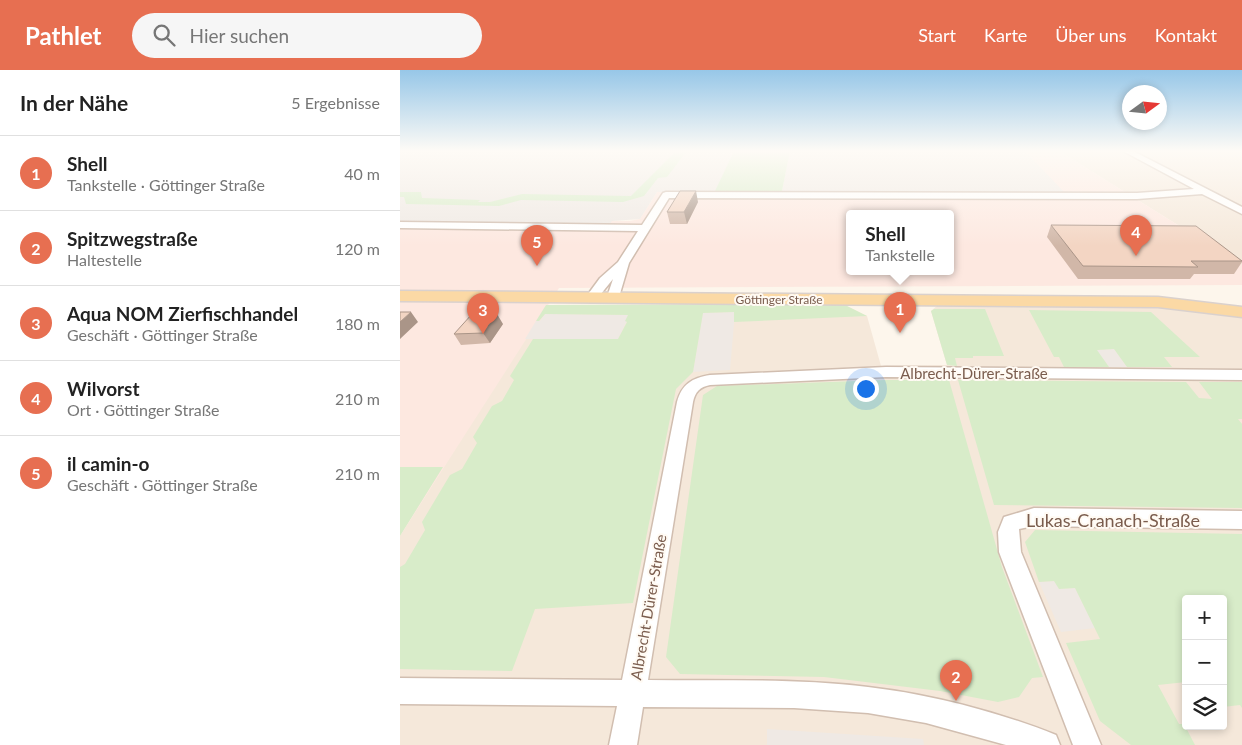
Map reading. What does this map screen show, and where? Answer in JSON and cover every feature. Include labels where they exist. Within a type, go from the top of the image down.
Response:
[{"type":"main road","name":"Göttinger Straße","points":[[400,296],[1242,304]]},
{"type":"street","points":[[1188,182],[1240,209]]},
{"type":"street","points":[[592,297],[604,280],[622,263],[666,194],[1137,196],[1204,191]]},
{"type":"street","points":[[400,225],[645,228]]},
{"type":"street","points":[[613,297],[622,263]]},
{"type":"street","name":"Albrecht-Dürer-Straße","points":[[632,693],[685,402],[688,391],[695,383],[710,380],[886,372],[1242,375]]},
{"type":"street","name":"Lukas-Cranach-Straße","points":[[1087,745],[1010,552],[1008,532],[1011,524],[1034,517],[1242,520]]},
{"type":"street","points":[[400,691],[794,695],[879,701],[926,710],[1012,733],[1046,745]]},
{"type":"street","points":[[622,745],[632,693]]},
{"type":"shaded area","points":[[400,182],[719,182],[715,192],[657,192],[640,219],[612,221],[609,225],[400,223]]},
{"type":"shaded area","points":[[784,182],[1055,182],[1064,192],[782,191]]},
{"type":"shaded area","points":[[1054,182],[1110,182],[1242,265],[1242,285],[559,288],[400,536],[400,223],[630,221],[640,219],[657,192],[1063,192]]},
{"type":"shaded area","points":[[1110,182],[1242,182],[1242,265]]},
{"type":"shaded area","points":[[843,304],[867,316],[881,366],[947,365],[931,311],[938,305],[1185,306],[1242,315],[1242,745],[400,745],[400,536],[546,305]]},
{"type":"shaded area","points":[[735,312],[730,370],[693,372],[703,313]]},
{"type":"shaded area","points":[[545,314],[628,315],[618,339],[525,339],[536,321],[540,321]]},
{"type":"shaded area","points":[[1114,349],[1127,367],[1109,367],[1096,350]]},
{"type":"shaded area","points":[[1055,581],[1059,589],[1075,588],[1095,628],[1061,632],[1039,582]]},
{"type":"shaded area","points":[[767,729],[923,739],[924,745],[767,745]]},
{"type":"green space","points":[[644,182],[654,182],[644,196],[623,202],[521,200],[499,206],[406,204],[404,197],[400,197],[400,192],[421,192],[422,198],[480,200],[478,202],[490,202],[522,194],[631,196]]},
{"type":"green space","points":[[719,182],[784,182],[782,191],[715,191]]},
{"type":"green space","points":[[843,304],[867,316],[734,322],[734,312],[703,313],[693,372],[676,389],[633,603],[535,609],[512,671],[400,669],[400,567],[405,564],[425,530],[422,522],[450,475],[462,469],[477,443],[473,437],[492,406],[502,401],[514,380],[510,376],[533,339],[618,339],[627,322],[625,321],[628,315],[545,314],[539,321],[536,321],[546,305]]},
{"type":"green space","points":[[934,309],[985,309],[1004,356],[955,358],[957,366],[947,365],[931,311]]},
{"type":"green space","points":[[1029,310],[1151,312],[1200,357],[1164,357],[1172,367],[1127,367],[1114,349],[1097,350],[1109,367],[1064,367],[1059,357],[1054,357]]},
{"type":"green space","points":[[884,380],[949,380],[1002,567],[1043,677],[1032,678],[1019,697],[998,702],[940,691],[824,677],[680,674],[666,657],[703,395],[717,386]]},
{"type":"green space","points":[[958,380],[1186,382],[1199,398],[1212,399],[1199,382],[1242,382],[1242,419],[1238,419],[1242,424],[1242,508],[994,505]]},
{"type":"green space","points":[[400,467],[443,467],[400,536]]},
{"type":"green space","points":[[1035,530],[1242,534],[1242,708],[1240,705],[1227,707],[1227,595],[1182,595],[1182,682],[1158,685],[1179,724],[1182,724],[1182,730],[1187,730],[1195,745],[1131,745],[1100,721],[1066,643],[1100,639],[1075,588],[1059,589],[1054,581],[1039,582],[1025,542]]},
{"type":"building","points":[[680,191],[696,191],[684,212],[667,212]]},
{"type":"building","points":[[1051,225],[1196,226],[1242,261],[1191,261],[1198,267],[1083,266]]},
{"type":"building","points":[[400,312],[411,312],[400,322]]},
{"type":"building","points":[[472,314],[497,314],[483,333],[454,334]]},
{"type":"place","name":"Wilvorst","points":[[1136,256]]},
{"type":"place","name":"il camin-o","points":[[537,266]]},
{"type":"place","name":"Shell","points":[[900,333]]},
{"type":"place","name":"Aqua NOM Zierfischhandel","points":[[483,334]]},
{"type":"place","name":"Spitzwegstraße","points":[[956,701]]}]
